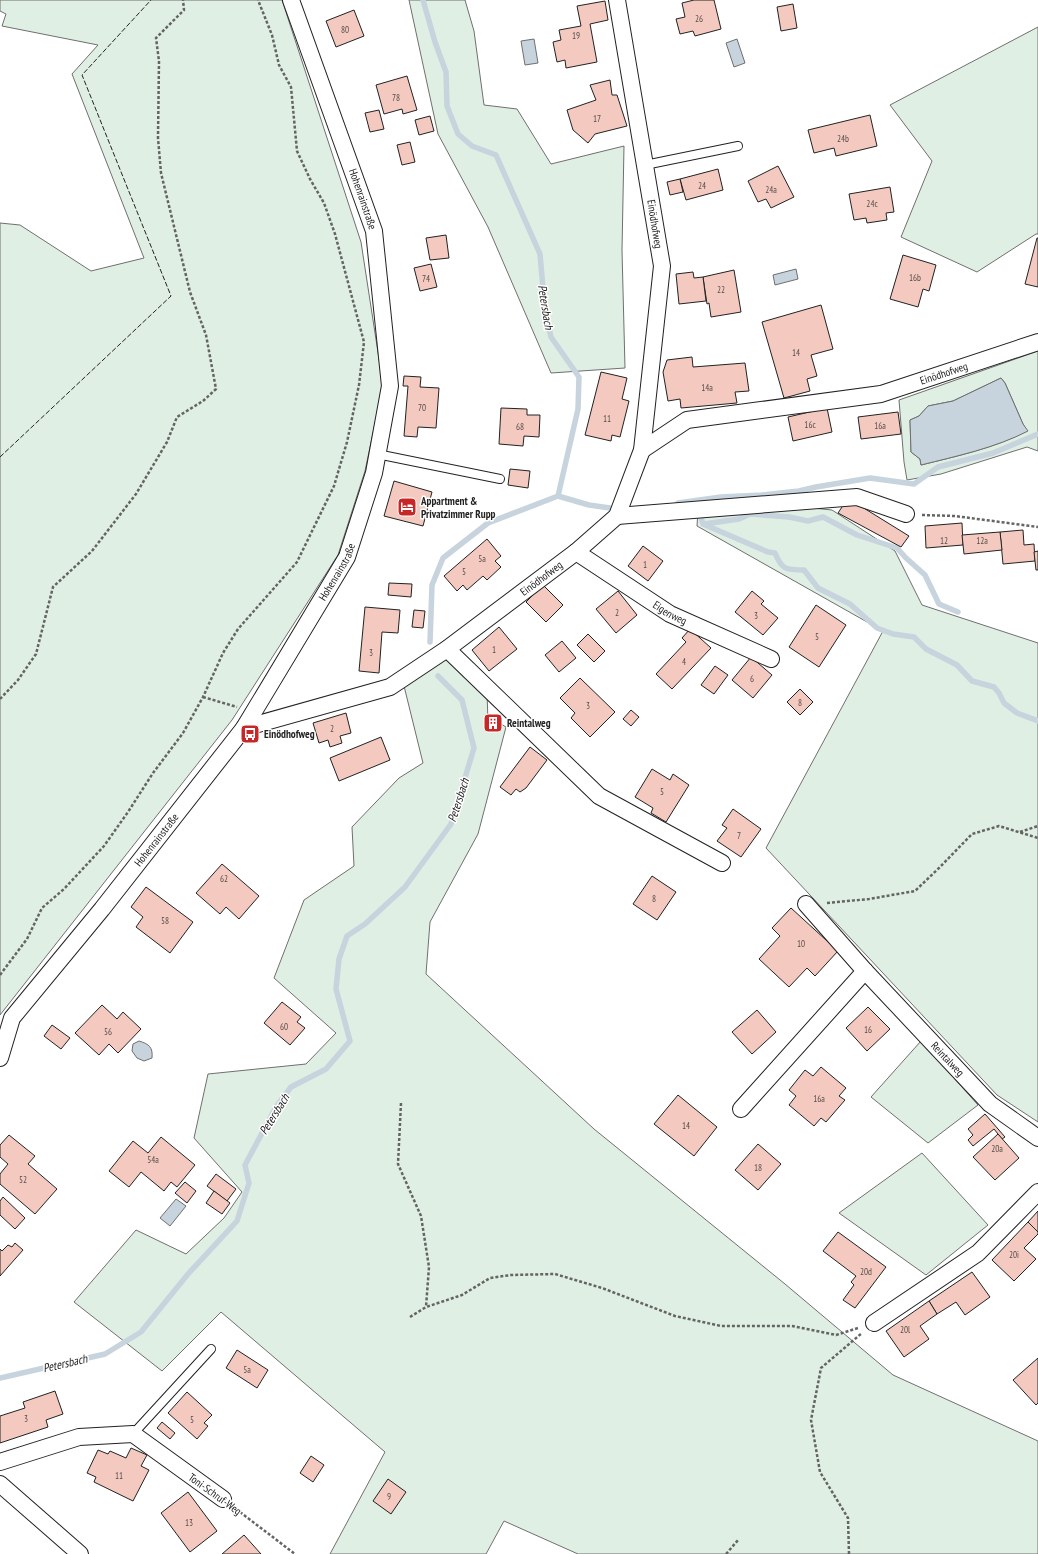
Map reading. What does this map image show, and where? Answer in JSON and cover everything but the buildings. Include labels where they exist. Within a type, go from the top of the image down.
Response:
[{"type":"street","name":"Hohenrainstraße","points":[[0,1058],[12,1018],[102,909],[248,721],[347,557],[374,473],[390,386],[374,231],[291,0]]},
{"type":"street","name":"Einödhofweg","points":[[248,721],[390,687],[447,649],[576,552],[617,516],[642,450],[662,266],[617,0]]},
{"type":"street","name":"Einödhofweg","points":[[642,450],[687,420],[881,394],[1038,342]]},
{"type":"street","points":[[617,516],[857,498],[906,514]]},
{"type":"street","name":"Eigenweg","points":[[576,552],[670,614],[772,659]]},
{"type":"street","points":[[447,649],[599,796],[722,863]]},
{"type":"street","name":"Reintalweg","points":[[806,904],[865,971],[990,1104],[1038,1138]]},
{"type":"street","points":[[741,1109],[865,971]]},
{"type":"street","points":[[874,1323],[978,1253],[1038,1192]]},
{"type":"street","points":[[0,1462],[80,1437],[133,1434]]},
{"type":"street","name":"Toni-Schruf-Weg","points":[[133,1434],[223,1499]]},
{"type":"street","points":[[0,1484],[80,1554]]},
{"type":"lane","points":[[645,165],[738,146]]},
{"type":"lane","points":[[377,454],[500,479]]},
{"type":"lane","points":[[133,1434],[211,1349]]},
{"type":"path","points":[[0,699],[18,680],[36,654],[53,587],[92,551],[136,494],[167,442],[177,417],[203,401],[216,389],[206,335],[188,285],[161,173],[158,138],[159,60],[156,38],[184,10],[184,0]]},
{"type":"path","points":[[0,975],[27,939],[42,908],[64,889],[104,846],[153,773],[183,733],[203,697],[223,653],[238,629],[297,562],[334,486],[350,428],[359,384],[364,342],[333,228],[324,203],[310,179],[297,151],[291,87],[280,65],[272,35],[258,0]]},
{"type":"path","points":[[906,514],[955,516],[1038,527]]},
{"type":"path","points":[[203,697],[225,703],[248,721]]},
{"type":"path","points":[[806,904],[869,899],[915,890],[972,834],[999,826],[1038,838]]},
{"type":"path","points":[[1019,832],[1038,826]]},
{"type":"path","points":[[401,1103],[398,1164],[421,1216],[429,1267],[426,1308]]},
{"type":"path","points":[[410,1316],[426,1308],[462,1295],[490,1278],[511,1275],[554,1274],[602,1288],[675,1316],[721,1326],[792,1326],[836,1336],[874,1323]]},
{"type":"path","points":[[849,1554],[848,1518],[820,1472],[811,1420],[821,1368],[874,1323]]},
{"type":"path","name":"Toni-Schruf-Weg","points":[[223,1499],[295,1554]]},
{"type":"path","points":[[726,1554],[739,1539]]},
{"type":"green space","points":[[0,0],[282,0],[361,242],[383,385],[365,471],[338,555],[232,720],[0,1015],[0,223],[20,225],[91,271],[144,258],[72,74],[98,45],[2,26],[6,14],[0,11]]},
{"type":"green space","points":[[409,0],[465,0],[474,31],[484,105],[517,109],[551,164],[624,146],[622,250],[625,368],[551,373],[488,227],[438,134]]},
{"type":"green space","points":[[1038,27],[1038,234],[977,272],[901,237],[932,161],[890,105]]},
{"type":"green space","points":[[1038,351],[1038,451],[1027,447],[941,474],[907,480],[899,400]],"holes":[[[1001,378],[1005,383],[1027,431],[989,447],[921,465],[920,459],[911,452],[910,420],[919,416],[928,406],[953,401]]]},
{"type":"green space","points":[[774,504],[832,510],[895,551],[922,605],[1038,643],[1038,1122],[997,1095],[766,848],[883,631],[697,526],[698,510]]},
{"type":"green space","points":[[447,658],[487,692],[488,722],[494,728],[501,724],[506,727],[478,834],[430,922],[426,974],[594,1129],[785,1284],[893,1375],[1038,1441],[1038,1554],[578,1554],[504,1521],[486,1554],[330,1554],[385,1452],[221,1312],[162,1371],[74,1302],[136,1230],[186,1254],[224,1218],[242,1192],[194,1138],[208,1074],[306,1064],[336,1033],[274,978],[304,900],[354,866],[352,827],[399,778],[423,763],[404,686]]},
{"type":"green space","points":[[921,1041],[978,1105],[928,1143],[871,1097]]},
{"type":"green space","points":[[922,1153],[988,1225],[926,1275],[839,1213]]},
{"type":"shaded area","points":[[534,39],[538,63],[525,65],[521,41]]},
{"type":"shaded area","points":[[737,39],[745,63],[734,67],[726,43]]},
{"type":"shaded area","points":[[796,269],[798,279],[775,285],[773,275]]},
{"type":"shaded area","points":[[1001,378],[1005,383],[1023,424],[1028,431],[989,447],[921,465],[920,459],[911,452],[910,420],[919,416],[928,406],[953,401]]},
{"type":"shaded area","points":[[139,1041],[150,1046],[152,1058],[144,1061],[137,1058],[132,1051],[133,1044]]},
{"type":"shaded area","points":[[176,1199],[186,1206],[170,1226],[160,1218]]},
{"type":"waterway","name":"Petersbach","points":[[423,0],[435,42],[446,72],[447,106],[458,134],[472,146],[496,155],[540,254],[545,311],[551,337],[579,377],[578,409],[558,496],[488,523],[443,558],[432,585],[430,642]]},
{"type":"waterway","points":[[678,503],[721,497],[799,491],[870,478],[914,484],[938,467],[993,453],[1038,434]]},
{"type":"waterway","points":[[558,496],[589,505],[610,508]]},
{"type":"waterway","points":[[704,524],[739,519],[750,514],[789,517],[808,521],[823,517],[857,535],[897,548],[925,575],[939,604],[958,612]]},
{"type":"waterway","points":[[701,517],[703,524],[768,552],[775,553],[780,563],[785,568],[804,570],[818,588],[850,604],[877,628],[893,634],[914,637],[926,649],[957,665],[972,681],[994,687],[1004,703],[1017,713],[1038,721]]},
{"type":"waterway","name":"Petersbach","points":[[0,1378],[105,1354],[141,1332],[188,1274],[237,1221],[249,1183],[245,1165],[276,1107],[291,1087],[326,1069],[350,1041],[336,989],[339,959],[347,936],[365,924],[405,887],[451,824],[474,748],[462,700],[438,676]]},
{"type":"fence","points":[[0,457],[171,296],[82,75],[151,0]]},
{"type":"place","name":"Appartment & Privatzimmer Rupp","points":[[407,507]]},
{"type":"place","name":"Reintalweg","points":[[493,723]]},
{"type":"place","name":"Einödhofweg","points":[[250,734]]}]
